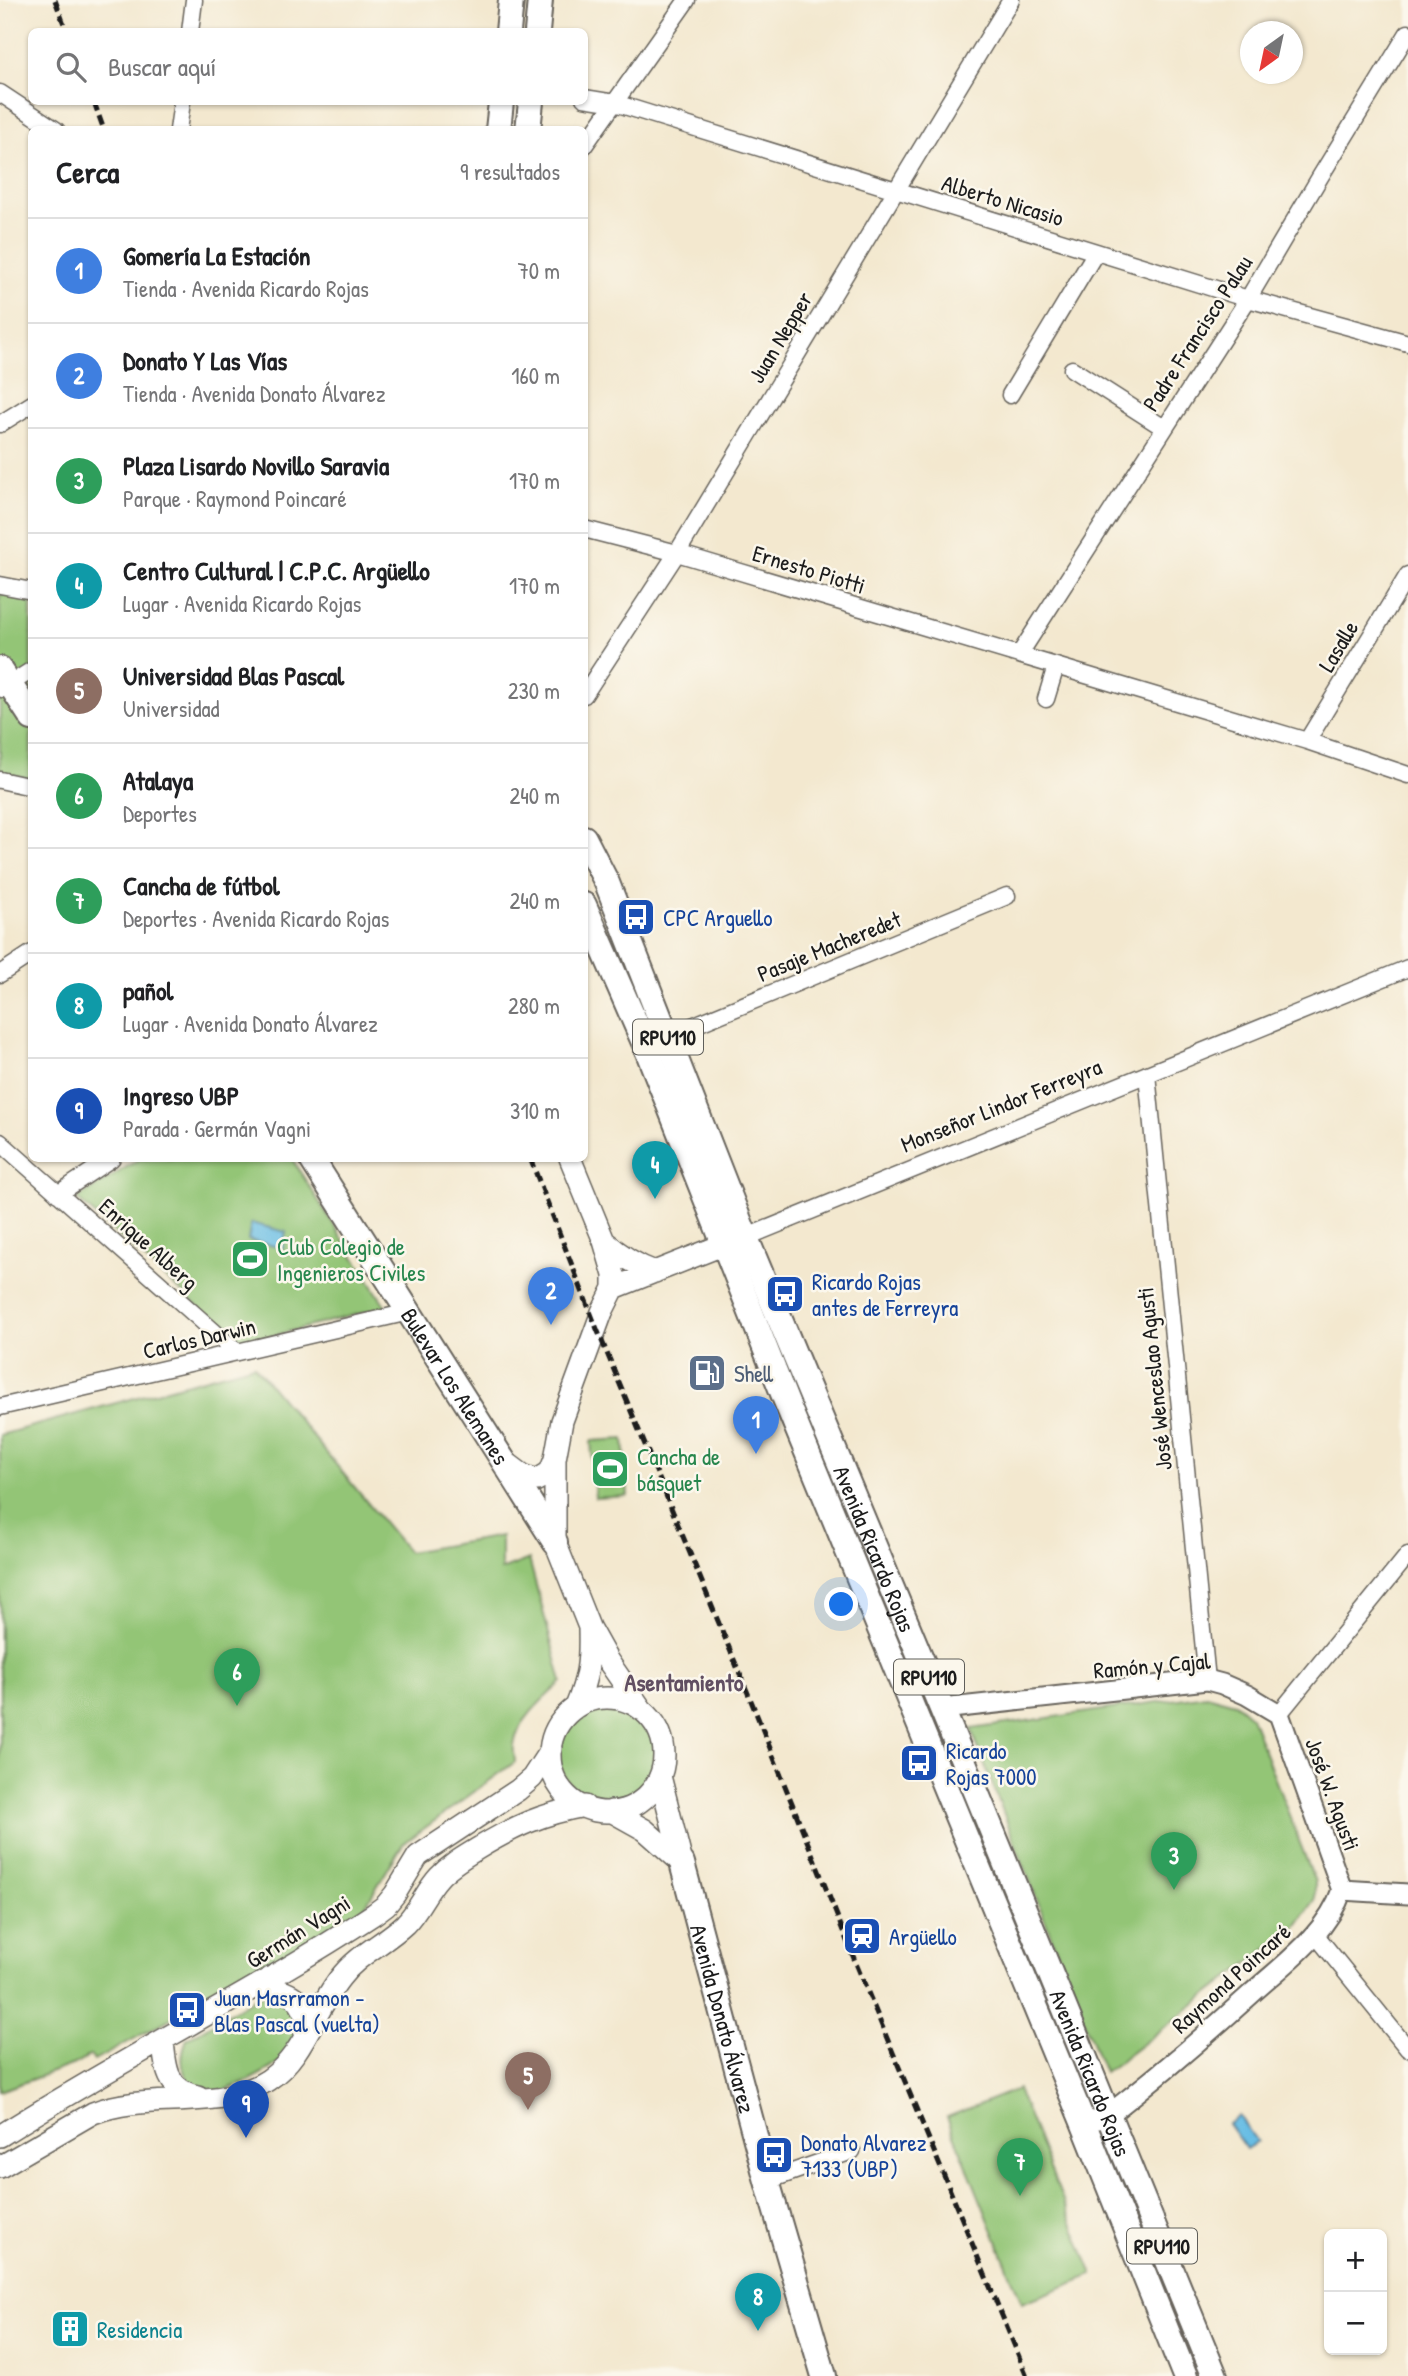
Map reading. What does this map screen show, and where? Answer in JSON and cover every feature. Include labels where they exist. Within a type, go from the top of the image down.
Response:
[{"type":"main road","points":[[508,28],[511,0]]},
{"type":"main road","points":[[530,28],[532,0]]},
{"type":"main road","points":[[537,28],[540,0]]},
{"type":"main road","points":[[498,126],[501,105]]},
{"type":"main road","points":[[3,681],[28,713]]},
{"type":"main road","name":"Avenida Ricardo Rojas","points":[[588,846],[607,883],[668,1036],[786,1401],[880,1629],[1095,2119],[1215,2376]]},
{"type":"main road","name":"Avenida Ricardo Rojas","points":[[588,914],[736,1241],[942,1709],[1095,2119],[1185,2376]]},
{"type":"main road","name":"Bulevar Los Alemanes","points":[[314,1162],[555,1542]]},
{"type":"main road","points":[[504,1460],[523,1475],[537,1480],[550,1472],[568,1403],[602,1312],[614,1289],[614,1275],[604,1241],[572,1162]]},
{"type":"main road","points":[[604,1241],[621,1256],[655,1272]]},
{"type":"main road","name":"Monseñor Lindor Ferreyra","points":[[614,1289],[736,1241]]},
{"type":"main road","points":[[555,1459],[555,1542],[589,1627],[608,1661],[656,1726],[663,1745],[660,1776],[644,1798],[628,1807],[611,1811]]},
{"type":"main road","points":[[585,1807],[570,1797],[559,1784],[553,1770],[551,1749],[559,1726],[576,1707],[587,1681],[590,1657],[589,1627]]},
{"type":"main road","points":[[880,1629],[901,1651],[922,1699],[930,1706],[942,1709]]},
{"type":"main road","points":[[576,1707],[587,1702],[611,1698],[624,1700],[642,1710]]},
{"type":"main road","name":"Germán Vagni","points":[[0,2136],[110,2069],[258,1987],[386,1905],[418,1856],[518,1790],[532,1778],[551,1749]]},
{"type":"main road","name":"Avenida Donato Álvarez","points":[[660,1776],[767,2181],[824,2376]]},
{"type":"main road","points":[[0,2167],[108,2107],[148,2101],[226,2098],[251,2090],[267,2081],[285,2068],[299,2050],[307,2031],[340,1978],[356,1959],[406,1923],[437,1879],[450,1866],[527,1821],[553,1812],[585,1807],[611,1811],[645,1830],[682,1863]]},
{"type":"main road","points":[[258,1987],[284,1990],[298,2000],[306,2014],[307,2031]]},
{"type":"main road","points":[[163,2040],[165,2067],[171,2082],[189,2095],[208,2098]]},
{"type":"street","points":[[190,28],[194,0]]},
{"type":"street","points":[[588,140],[687,0]]},
{"type":"street","name":"Juan Nepper","points":[[588,689],[677,553],[1011,0]]},
{"type":"street","name":"Padre Francisco Palau","points":[[1019,655],[1248,299],[1408,33]]},
{"type":"street","points":[[0,93],[50,126]]},
{"type":"street","name":"Alberto Nicasio","points":[[588,98],[615,103],[1248,299],[1408,343]]},
{"type":"street","points":[[179,126],[182,105]]},
{"type":"street","points":[[1010,395],[1096,252]]},
{"type":"street","points":[[1072,369],[1164,428]]},
{"type":"street","points":[[0,424],[28,406]]},
{"type":"street","name":"Ernesto Piotti","points":[[588,529],[1055,666]]},
{"type":"street","name":"Lasalle","points":[[1307,741],[1408,575]]},
{"type":"street","points":[[0,585],[28,591]]},
{"type":"street","points":[[1046,699],[1055,666],[1307,741],[1408,775]]},
{"type":"street","points":[[3,681],[28,672]]},
{"type":"street","points":[[0,780],[28,786]]},
{"type":"street","name":"Pasaje Macheredet","points":[[668,1036],[1007,896]]},
{"type":"street","points":[[0,974],[28,956]]},
{"type":"street","name":"Monseñor Lindor Ferreyra","points":[[736,1241],[1408,968]]},
{"type":"street","name":"José Wenceslao Agusti","points":[[1147,1074],[1207,1680]]},
{"type":"street","name":"Enrique Alberg","points":[[0,1142],[237,1352]]},
{"type":"street","points":[[58,1194],[106,1162]]},
{"type":"street","name":"Carlos Darwin","points":[[0,1407],[409,1312]]},
{"type":"street","points":[[1279,1714],[1408,1555]]},
{"type":"street","name":"Ramón y Cajal","points":[[942,1709],[1207,1680],[1247,1695],[1279,1714]]},
{"type":"street","name":"José W. Agusti","points":[[1279,1714],[1342,1890]]},
{"type":"street","points":[[1342,1890],[1408,1894]]},
{"type":"street","name":"Raymond Poincaré","points":[[1095,2119],[1183,2056],[1315,1934],[1337,1904],[1342,1890]]},
{"type":"street","points":[[1315,1934],[1408,2049]]},
{"type":"street","points":[[767,2181],[852,2151]]},
{"type":"green space","points":[[0,593],[28,598],[28,778],[0,772]]},
{"type":"green space","name":"Club Colegio de Ingenieros Civiles","points":[[134,1162],[294,1162],[386,1307],[240,1344],[77,1199]]},
{"type":"green space","points":[[254,1365],[408,1552],[501,1536],[501,1570],[529,1559],[562,1682],[533,1710],[521,1727],[514,1745],[515,1762],[403,1844],[361,1913],[94,2061],[90,2055],[77,2063],[0,2091],[0,1435]]},
{"type":"green space","name":"Cancha de básquet","points":[[624,1439],[628,1496],[595,1498],[591,1441]]},
{"type":"green space","points":[[1206,1695],[1235,1703],[1251,1717],[1315,1882],[1315,1900],[1295,1928],[1104,2073],[971,1729]]},
{"type":"green space","points":[[608,1705],[635,1713],[649,1727],[657,1754],[649,1781],[635,1795],[608,1803],[581,1795],[567,1781],[559,1754],[567,1727],[581,1713]]},
{"type":"green space","points":[[259,1995],[288,2000],[301,2028],[287,2054],[280,2062],[228,2089],[212,2092],[194,2086],[184,2073],[182,2057],[187,2039]]},
{"type":"green space","points":[[1018,2089],[1093,2275],[1022,2303],[947,2117]]},
{"type":"water","points":[[251,1223],[286,1232],[283,1248],[248,1240]]},
{"type":"water","points":[[1239,2116],[1257,2142],[1246,2149],[1228,2124]]},
{"type":"railway","points":[[55,0],[66,28]]},
{"type":"railway","points":[[95,105],[103,126]]},
{"type":"railway","points":[[532,1162],[597,1329],[1027,2376]]},
{"type":"place","name":"CPC Arguello","points":[[636,917]]},
{"type":"place","name":"Centro Cultural | C.P.C. Argüello","points":[[655,1199]]},
{"type":"place","name":"Club Colegio de Ingenieros Civiles","points":[[250,1259]]},
{"type":"place","name":"Ricardo Rojas antes de Ferreyra","points":[[785,1294]]},
{"type":"place","name":"Donato Y Las Vías","points":[[551,1325]]},
{"type":"place","name":"Shell","points":[[707,1373]]},
{"type":"place","name":"Gomería La Estación","points":[[756,1454]]},
{"type":"place","name":"Cancha de básquet","points":[[610,1469]]},
{"type":"place","name":"Atalaya","points":[[237,1706]]},
{"type":"place","name":"Ricardo Rojas 7000","points":[[919,1763]]},
{"type":"place","name":"Plaza Lisardo Novillo Saravia","points":[[1174,1890]]},
{"type":"place","name":"Argüello","points":[[862,1936]]},
{"type":"place","name":"Juan Masrramon - Blas Pascal (vuelta)","points":[[187,2010]]},
{"type":"place","name":"Universidad Blas Pascal","points":[[528,2110]]},
{"type":"place","name":"Ingreso UBP","points":[[246,2138]]},
{"type":"place","name":"Donato Alvarez 7133 (UBP)","points":[[774,2155]]},
{"type":"place","name":"Cancha de fútbol","points":[[1020,2196]]},
{"type":"place","name":"Residencia","points":[[70,2329]]},
{"type":"place","name":"pañol","points":[[758,2331]]},
{"type":"district","name":"Asentamiento","points":[[684,1682]]}]
